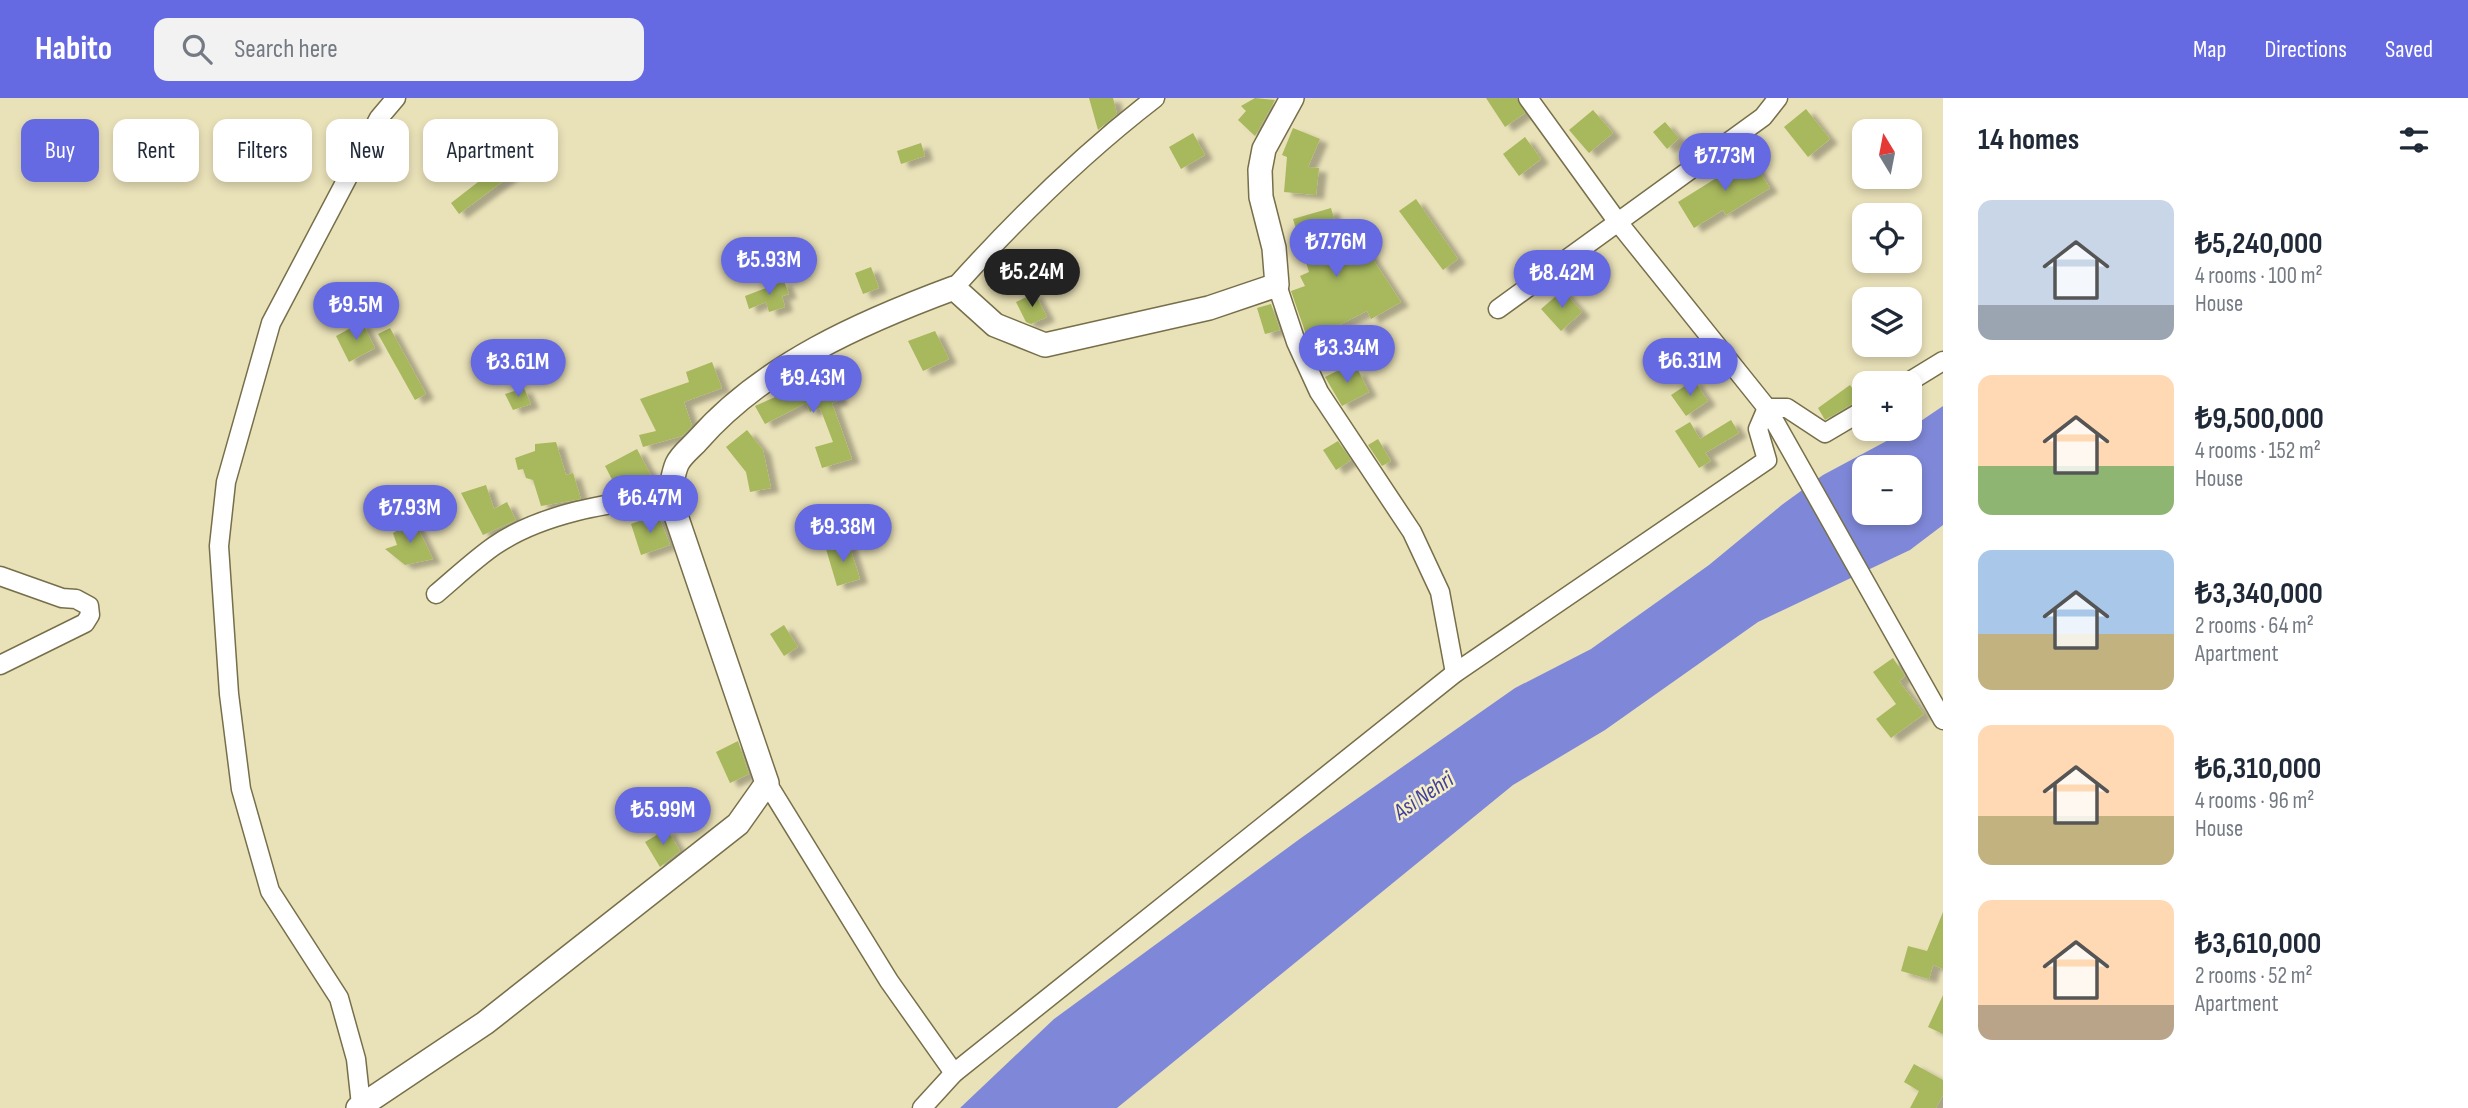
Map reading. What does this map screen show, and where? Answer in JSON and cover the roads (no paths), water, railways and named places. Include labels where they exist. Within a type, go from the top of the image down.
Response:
[{"type":"street","points":[[396,98],[379,118],[271,323],[226,482],[219,546],[229,694],[241,789],[270,891],[339,999],[356,1059],[359,1107],[485,1023],[738,824],[767,783]]},
{"type":"street","points":[[954,1073],[889,981],[767,783],[669,495],[677,463],[737,400],[825,345],[901,308],[954,288],[1050,186],[1107,135],[1155,98]]},
{"type":"street","points":[[1292,98],[1264,149],[1260,170],[1261,197],[1273,248],[1277,285],[1296,342],[1318,392],[1418,544],[1440,592],[1455,673]]},
{"type":"street","points":[[1528,98],[1617,221],[1768,408],[1943,720]]},
{"type":"street","points":[[1498,309],[1762,117],[1778,98]]},
{"type":"street","points":[[954,288],[995,325],[1045,345],[1209,308],[1277,285]]},
{"type":"street","points":[[1922,374],[1943,361]]},
{"type":"street","points":[[1768,408],[1787,408],[1825,433],[1852,417]]},
{"type":"street","points":[[922,1108],[954,1073],[1455,673],[1767,460],[1758,429],[1768,408]]},
{"type":"street","points":[[436,594],[494,545],[526,527],[581,511],[669,495]]},
{"type":"street","points":[[0,576],[62,598],[76,599],[89,606],[90,615],[85,623],[0,664]]},
{"type":"water","name":"Asi Nehri","points":[[1943,406],[1943,525],[1910,550],[1758,622],[1605,730],[1513,785],[1117,1108],[960,1108],[1054,1019],[1301,838],[1515,688],[1591,649],[1709,565],[1823,475],[1852,459],[1852,525],[1922,525],[1922,455],[1860,455],[1887,441],[1922,441],[1922,420]]}]
